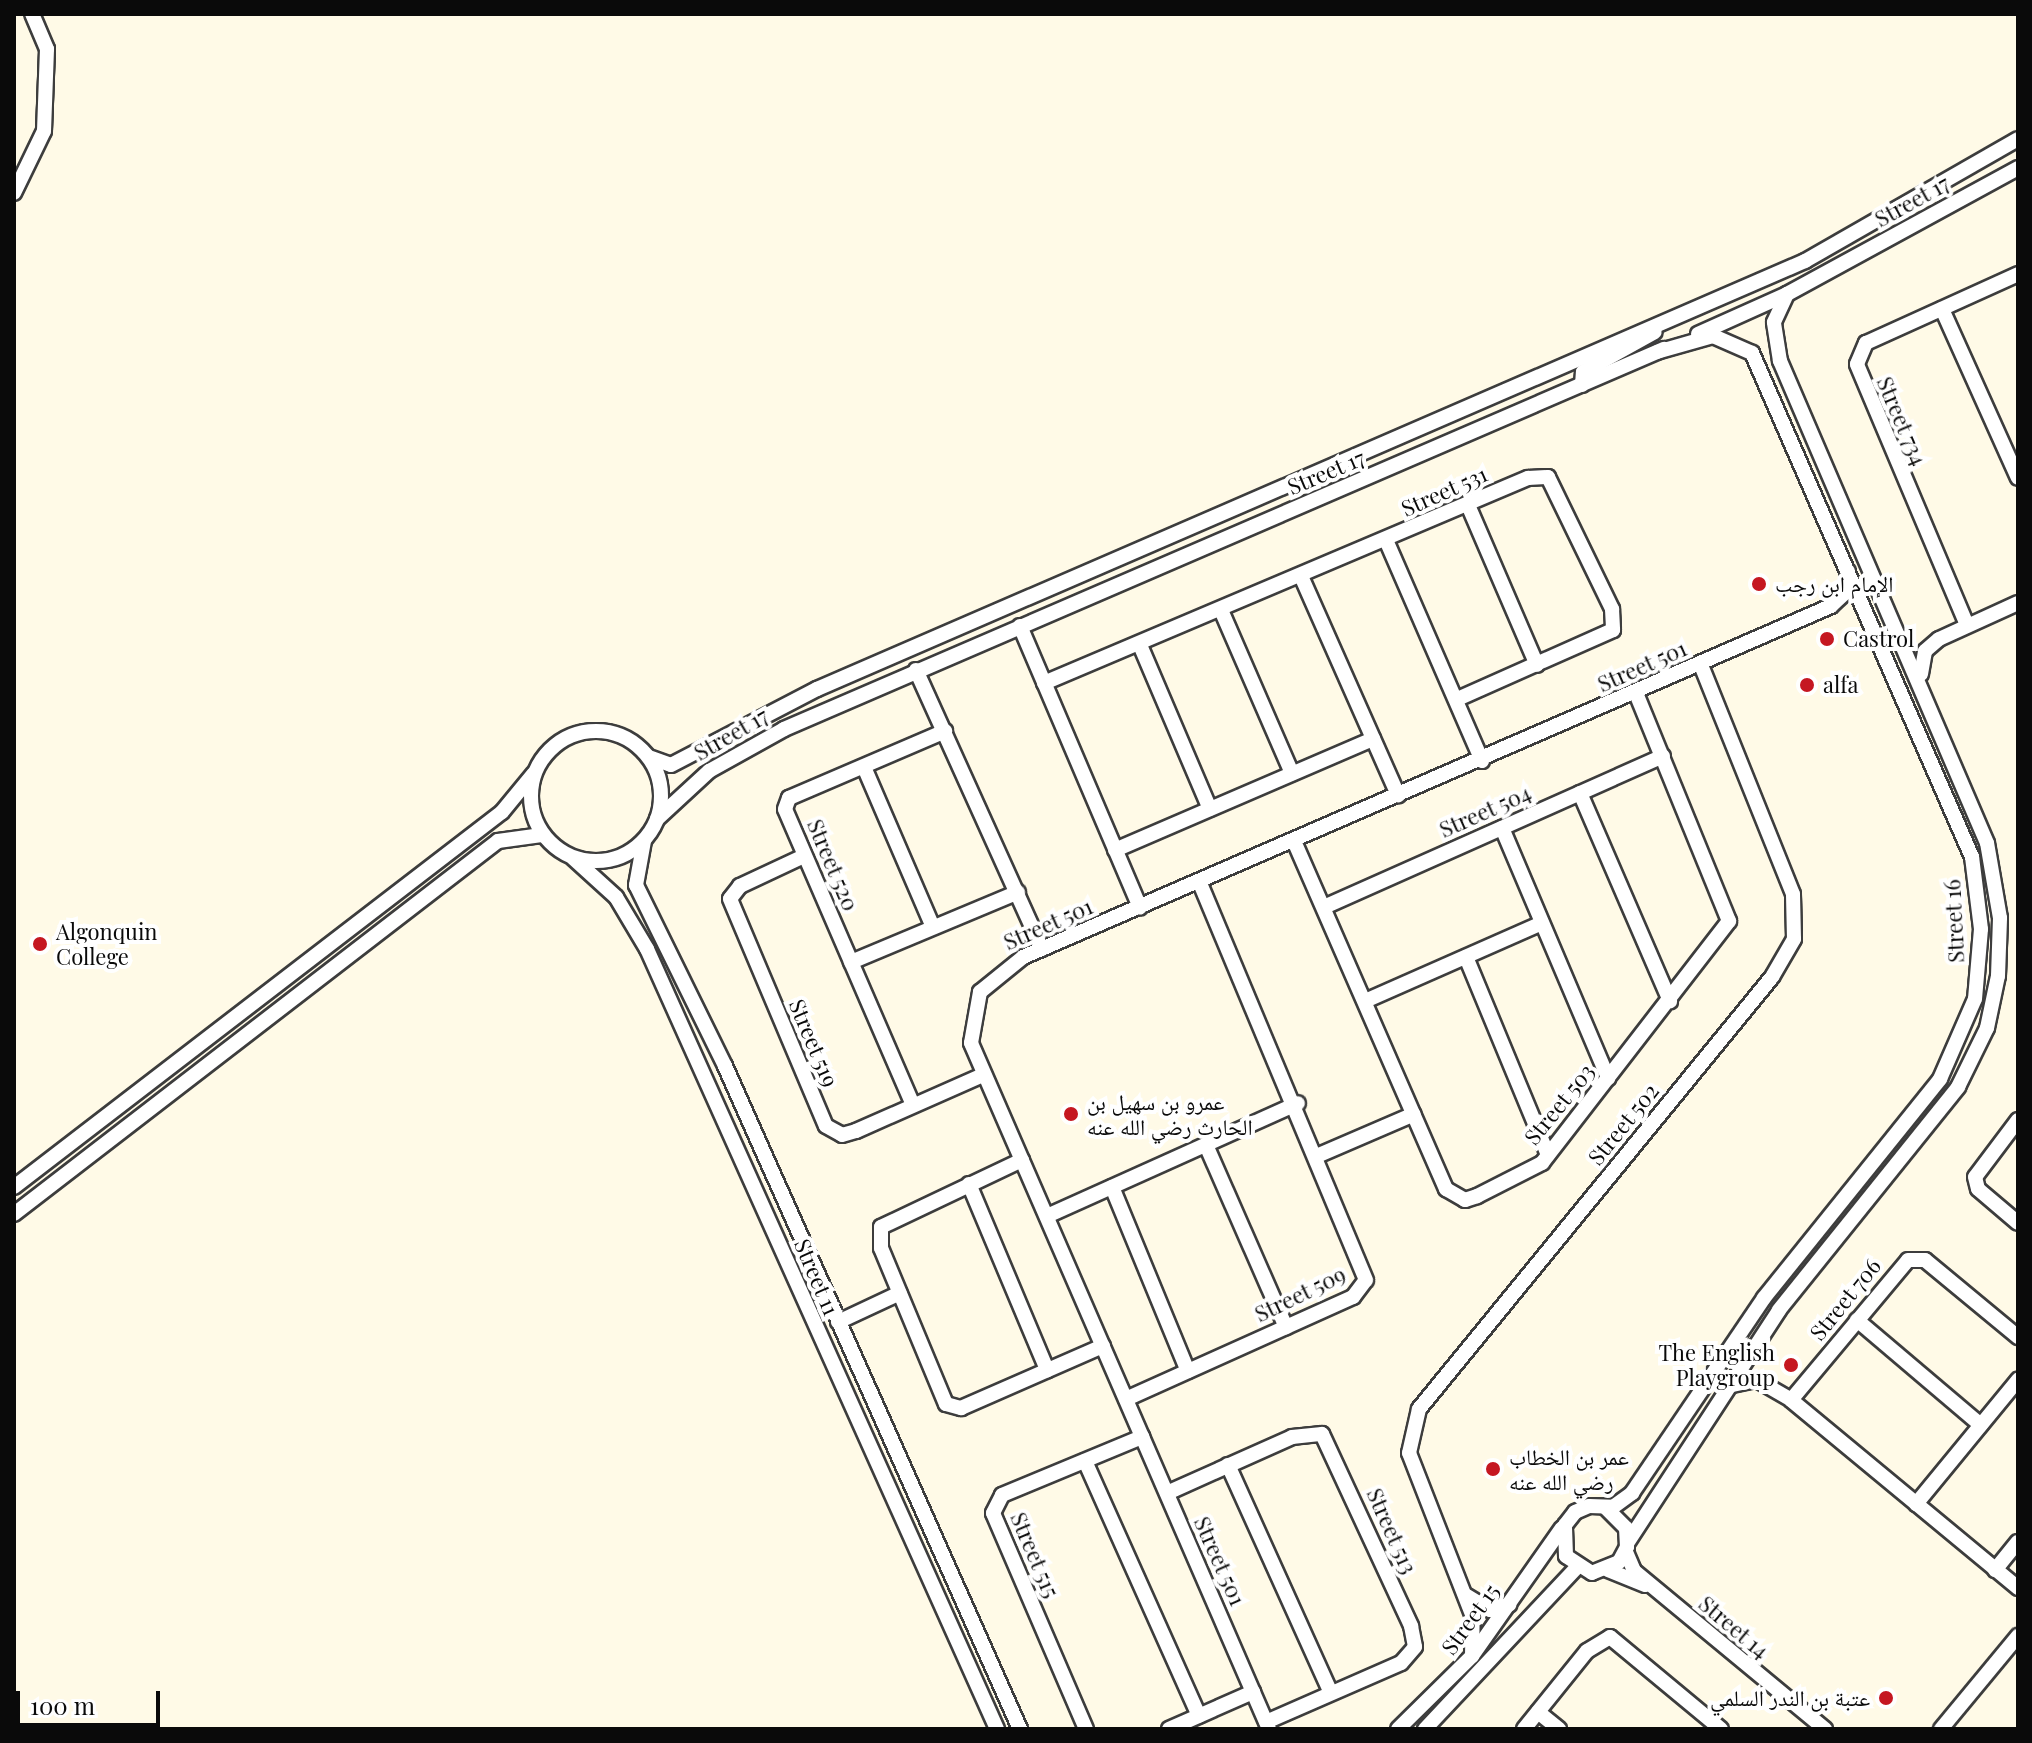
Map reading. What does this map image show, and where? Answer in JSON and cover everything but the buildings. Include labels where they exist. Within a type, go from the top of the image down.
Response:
[{"type":"street","points":[[14,193],[44,131],[47,49],[32,14]]},
{"type":"street","name":"Street 17","points":[[649,757],[671,765],[817,689],[1164,542],[1805,261],[2018,139]]},
{"type":"street","name":"Street 17","points":[[657,819],[686,789],[741,751],[916,670],[1104,593],[1787,294],[2018,168]]},
{"type":"street","name":"Street 734","points":[[1967,625],[1857,372],[1866,343],[2018,274]]},
{"type":"street","name":"Street 16","points":[[1627,1547],[1725,1389],[1779,1310],[1958,1087],[1987,1028],[1998,976],[2000,918],[1990,853],[1898,628],[1772,339],[1787,294]]},
{"type":"street","points":[[1942,309],[2018,478]]},
{"type":"street","points":[[1582,385],[1583,372],[1637,346],[1667,321]]},
{"type":"street","name":"Street 16","points":[[1605,1507],[1632,1493],[1814,1233],[1917,1111],[1940,1079],[1975,999],[1978,891],[1955,814],[1782,420],[1740,343],[1713,336],[1657,352]]},
{"type":"street","points":[[1782,420],[1800,425],[1829,495],[1850,521]]},
{"type":"street","name":"Street 531","points":[[1044,683],[1140,645],[1528,478],[1548,477],[1612,609],[1606,637],[1457,699]]},
{"type":"street","points":[[1468,505],[1537,665]]},
{"type":"street","points":[[1386,540],[1482,761]]},
{"type":"street","points":[[1104,593],[1156,563],[1164,542]]},
{"type":"street","points":[[1848,571],[1846,592],[1831,606],[1869,620]]},
{"type":"street","points":[[1301,576],[1398,795]]},
{"type":"street","points":[[1922,686],[1920,661],[1939,639],[2018,603]]},
{"type":"street","name":"Street 501","points":[[1267,1725],[983,1075],[969,1026],[980,992],[1004,967],[1042,949],[1482,761],[1831,606]]},
{"type":"street","points":[[1221,610],[1292,773]]},
{"type":"street","points":[[1020,626],[1140,908]]},
{"type":"street","points":[[1898,628],[1918,640],[1939,639]]},
{"type":"street","points":[[1140,645],[1210,809]]},
{"type":"street","name":"Street 502","points":[[1472,1656],[1477,1629],[1409,1453],[1419,1409],[1772,977],[1794,939],[1793,894],[1700,663]]},
{"type":"street","points":[[916,670],[1042,949]]},
{"type":"street","name":"Street 503","points":[[1294,841],[1446,1189],[1465,1200],[1529,1172],[1548,1155],[1729,921],[1636,693]]},
{"type":"street","points":[[14,1187],[502,812],[559,742],[597,731],[626,739],[649,757],[659,777],[657,819],[644,841],[611,860],[573,858],[542,835],[531,805],[534,773]]},
{"type":"street","name":"Street 520","points":[[913,1105],[804,856],[786,803],[945,731]]},
{"type":"street","points":[[1115,850],[1373,739]]},
{"type":"street","name":"Street 504","points":[[1324,907],[1663,756]]},
{"type":"street","points":[[864,767],[933,927]]},
{"type":"street","points":[[1580,793],[1670,1001]]},
{"type":"street","points":[[1502,828],[1608,1078]]},
{"type":"street","points":[[14,1214],[498,841],[542,835]]},
{"type":"street","name":"Street 11","points":[[644,841],[636,885],[838,1322],[1020,1729]]},
{"type":"street","name":"Street 519","points":[[804,856],[740,886],[730,899],[820,1113],[842,1135],[983,1075]]},
{"type":"street","name":"Street 11","points":[[573,858],[616,897],[647,949],[898,1518],[997,1729]]},
{"type":"street","name":"Street 509","points":[[1126,1399],[1353,1297],[1366,1280],[1298,1103],[1200,883]]},
{"type":"street","points":[[851,962],[1018,892]]},
{"type":"street","points":[[1365,1001],[1542,923]]},
{"type":"street","points":[[1466,957],[1548,1155]]},
{"type":"street","points":[[1047,1216],[1298,1103]]},
{"type":"street","points":[[1879,1186],[1873,1175],[1913,1127],[1917,1111]]},
{"type":"street","points":[[1319,1155],[1414,1114]]},
{"type":"street","points":[[2018,1120],[1975,1177],[1978,1189],[2018,1223]]},
{"type":"street","points":[[1206,1145],[1286,1327]]},
{"type":"street","points":[[1022,1160],[881,1227],[900,1293],[946,1404],[961,1408],[1103,1346]]},
{"type":"street","points":[[969,1184],[1047,1370]]},
{"type":"street","points":[[1112,1187],[1188,1371]]},
{"type":"street","points":[[1779,1310],[1786,1288],[1819,1248],[1814,1233]]},
{"type":"street","name":"Street 706","points":[[1791,1400],[1897,1270],[1918,1258],[2018,1337]]},
{"type":"street","points":[[838,1322],[900,1293]]},
{"type":"street","points":[[1857,1320],[1981,1425]]},
{"type":"street","points":[[1757,1341],[1755,1365],[1769,1386]]},
{"type":"street","points":[[1725,1389],[1747,1378],[1769,1386],[1791,1400],[2018,1588]]},
{"type":"street","points":[[1916,1504],[2018,1380]]},
{"type":"street","points":[[844,1396],[885,1469],[901,1466]]},
{"type":"street","name":"Street 513","points":[[1167,1493],[1309,1431],[1329,1442],[1416,1638],[1401,1663],[1267,1725]]},
{"type":"street","name":"Street 515","points":[[1086,1729],[993,1513],[1002,1495],[1142,1437]]},
{"type":"street","points":[[1085,1461],[1199,1716]]},
{"type":"street","points":[[1228,1465],[1331,1693]]},
{"type":"street","points":[[1589,1506],[1605,1507],[1626,1528],[1627,1547],[1608,1570],[1577,1567],[1566,1556],[1565,1525],[1589,1506]]},
{"type":"street","points":[[898,1518],[908,1509],[915,1512],[955,1587]]},
{"type":"street","name":"Street 15","points":[[1398,1729],[1472,1656],[1565,1525]]},
{"type":"street","points":[[1995,1570],[2018,1542]]},
{"type":"street","name":"Street 14","points":[[1627,1547],[1653,1587],[1825,1729]]},
{"type":"street","name":"Street 15","points":[[1425,1729],[1577,1567]]},
{"type":"street","name":"Street 14","points":[[1608,1570],[1653,1587]]},
{"type":"street","points":[[1464,1593],[1481,1608],[1509,1605]]},
{"type":"street","points":[[1941,1729],[2018,1636]]},
{"type":"street","points":[[1524,1729],[1587,1651],[1610,1637],[1721,1729]]},
{"type":"street","points":[[1169,1729],[1253,1692]]},
{"type":"street","points":[[1538,1712],[1559,1729]]},
{"type":"place","name":"الإمام ابن رجب","points":[[1759,584]]},
{"type":"place","name":"Castrol","points":[[1827,639]]},
{"type":"place","name":"alfa","points":[[1807,685]]},
{"type":"place","name":"Algonquin College","points":[[40,944]]},
{"type":"place","name":"عمرو بن سهيل بن الحارث رضي الله عنه","points":[[1071,1114]]},
{"type":"place","name":"The English Playgroup","points":[[1791,1365]]},
{"type":"place","name":"عمر بن الخطاب رضي الله عنه","points":[[1493,1469]]},
{"type":"place","name":"عتبة بن الندر السلمي","points":[[1886,1698]]}]
